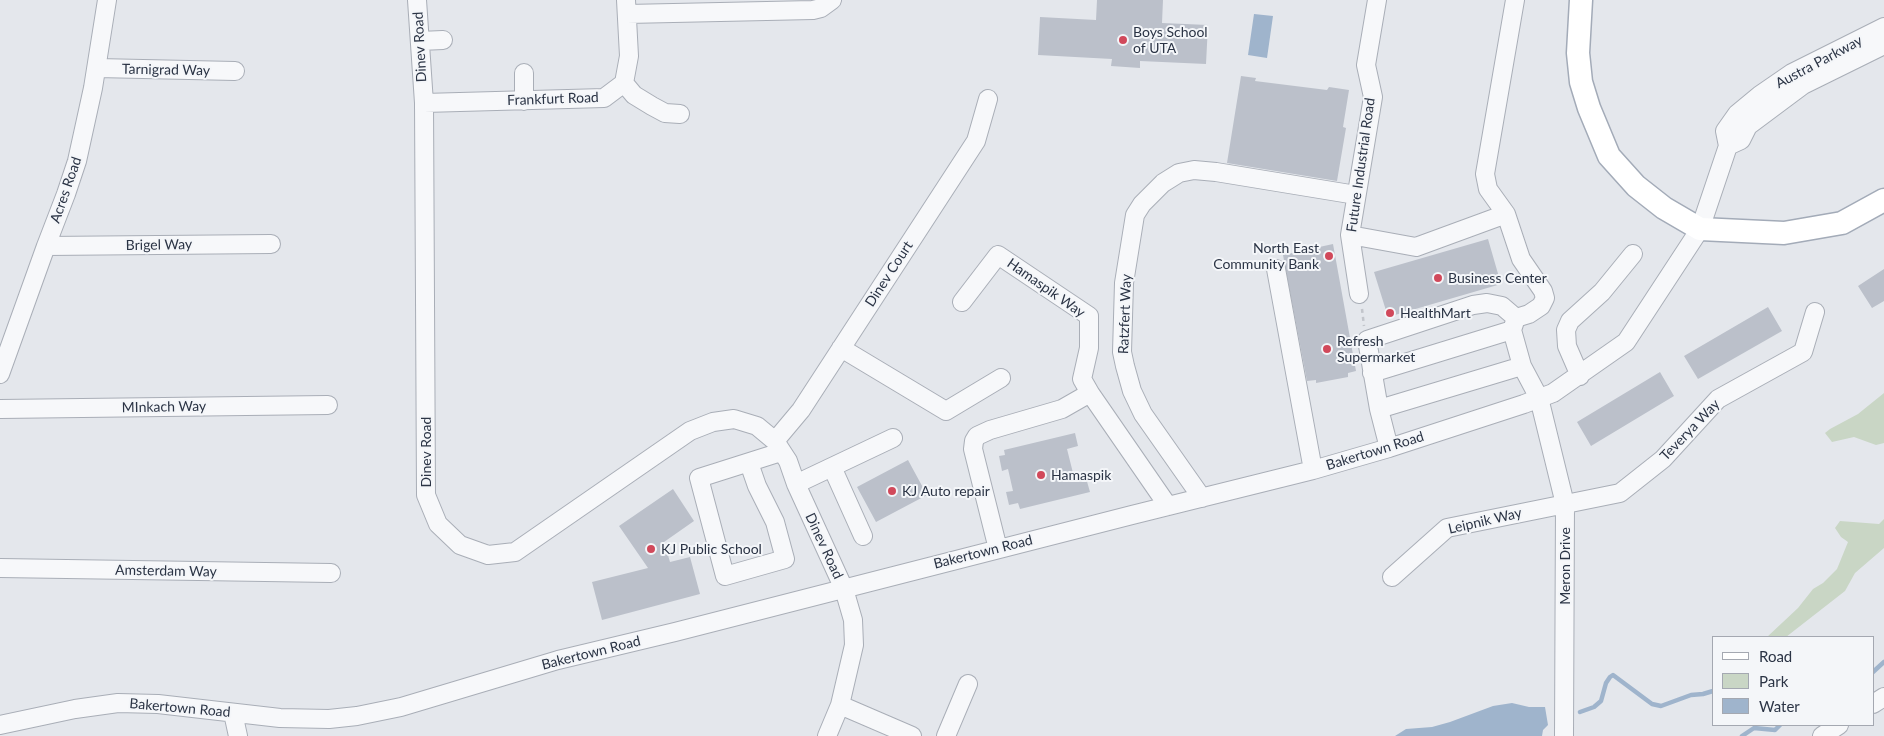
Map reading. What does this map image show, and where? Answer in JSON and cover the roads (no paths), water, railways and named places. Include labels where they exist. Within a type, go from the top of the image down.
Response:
[{"type":"main road","points":[[1581,0],[1578,53],[1581,82],[1589,108],[1610,156],[1650,198],[1676,216],[1700,229],[1784,233],[1842,222],[1884,200]]},
{"type":"street","name":"Acres Road","points":[[0,374],[77,161],[97,68],[107,0]]},
{"type":"street","name":"Dinev Road","points":[[417,0],[424,104],[426,495],[438,524],[460,545],[488,555],[515,552],[690,432],[713,422],[734,419],[757,426],[778,446],[788,462],[796,484],[844,589],[853,620],[854,645],[840,705],[827,736]]},
{"type":"street","name":"Future Industrial Road","points":[[1359,294],[1350,235],[1373,98],[1366,65],[1377,0]]},
{"type":"street","points":[[1372,372],[1514,324],[1542,306],[1545,298],[1543,291],[1521,259],[1506,214],[1488,189],[1485,174],[1515,0]]},
{"type":"street","points":[[680,114],[665,113],[652,106],[634,95],[624,83],[629,56],[626,7],[813,10],[826,4]]},
{"type":"street","name":"Austra Parkway","points":[[1700,229],[1728,146],[1725,131],[1737,114],[1760,94],[1792,73],[1884,28]]},
{"type":"street","points":[[420,41],[443,40]]},
{"type":"street","name":"Austra Parkway","points":[[1728,146],[1741,140],[1748,126],[1803,85],[1884,46]]},
{"type":"street","name":"Tarnigrad Way","points":[[97,68],[235,71]]},
{"type":"street","points":[[524,72],[524,101]]},
{"type":"street","name":"Frankfurt Road","points":[[424,104],[604,98],[624,83]]},
{"type":"street","name":"Dinev Court","points":[[778,446],[976,141],[988,99]]},
{"type":"street","name":"Ratzfert Way","points":[[1202,498],[1143,414],[1132,391],[1122,352],[1124,283],[1135,215],[1163,182],[1179,173],[1194,170],[1356,195]]},
{"type":"street","points":[[1350,235],[1416,247],[1506,214]]},
{"type":"street","name":"Bakertown Road","points":[[0,724],[75,709],[118,703],[158,704],[280,718],[329,719],[357,716],[410,704],[558,660],[1313,470],[1389,448],[1554,393],[1580,376],[1626,342],[1700,229]]},
{"type":"street","name":"Brigel Way","points":[[46,246],[272,244]]},
{"type":"street","points":[[1580,376],[1568,346],[1566,330],[1570,321],[1602,292],[1633,254]]},
{"type":"street","name":"Hamaspik Way","points":[[962,302],[998,255],[1090,316],[1089,348],[1082,379],[1168,506]]},
{"type":"street","points":[[1276,269],[1313,470]]},
{"type":"street","points":[[1389,448],[1379,409],[1367,340],[1473,305],[1487,303],[1502,306],[1514,324]]},
{"type":"street","name":"Teverya Way","points":[[1565,504],[1620,493],[1663,459],[1718,398],[1803,352],[1815,312]]},
{"type":"street","name":"Meron Drive","points":[[1514,324],[1522,366],[1539,398],[1565,504],[1564,736]]},
{"type":"street","points":[[841,348],[946,411],[1001,378]]},
{"type":"street","points":[[1379,409],[1522,366]]},
{"type":"street","points":[[998,549],[973,449],[974,441],[977,436],[990,430],[1062,409],[1090,393]]},
{"type":"street","name":"MInkach Way","points":[[0,409],[328,405]]},
{"type":"street","points":[[796,484],[893,438]]},
{"type":"street","points":[[749,462],[757,486],[775,522],[785,559],[725,576],[699,478],[749,462],[778,446]]},
{"type":"street","points":[[832,467],[863,536]]},
{"type":"street","name":"Leipnik Way","points":[[1392,577],[1447,528],[1565,504]]},
{"type":"street","name":"Amsterdam Way","points":[[0,568],[331,573]]},
{"type":"street","points":[[946,736],[968,684]]},
{"type":"street","points":[[840,705],[912,736]]},
{"type":"street","points":[[233,713],[238,736]]},
{"type":"street","points":[[1822,736],[1838,726]]},
{"type":"water","points":[[1254,14],[1273,16],[1267,58],[1248,55]]},
{"type":"water","points":[[1512,703],[1529,707],[1545,707],[1548,725],[1543,730],[1542,736],[1395,736],[1406,729],[1432,727],[1493,706]]},
{"type":"waterway","points":[[1874,671],[1884,662]]},
{"type":"waterway","points":[[1580,712],[1594,707],[1601,701],[1606,683],[1613,675],[1652,704],[1661,706],[1691,695],[1712,691]]},
{"type":"waterway","points":[[1742,736],[1754,728],[1775,730],[1779,726]]},
{"type":"place","name":"Boys School of UTA","points":[[1123,40]]},
{"type":"place","name":"North East Community Bank","points":[[1329,256]]},
{"type":"place","name":"Business Center","points":[[1438,278]]},
{"type":"place","name":"HealthMart","points":[[1390,313]]},
{"type":"place","name":"Refresh Supermarket","points":[[1327,349]]},
{"type":"place","name":"Hamaspik","points":[[1041,475]]},
{"type":"place","name":"KJ Auto repair","points":[[892,491]]},
{"type":"place","name":"KJ Public School","points":[[651,549]]}]
